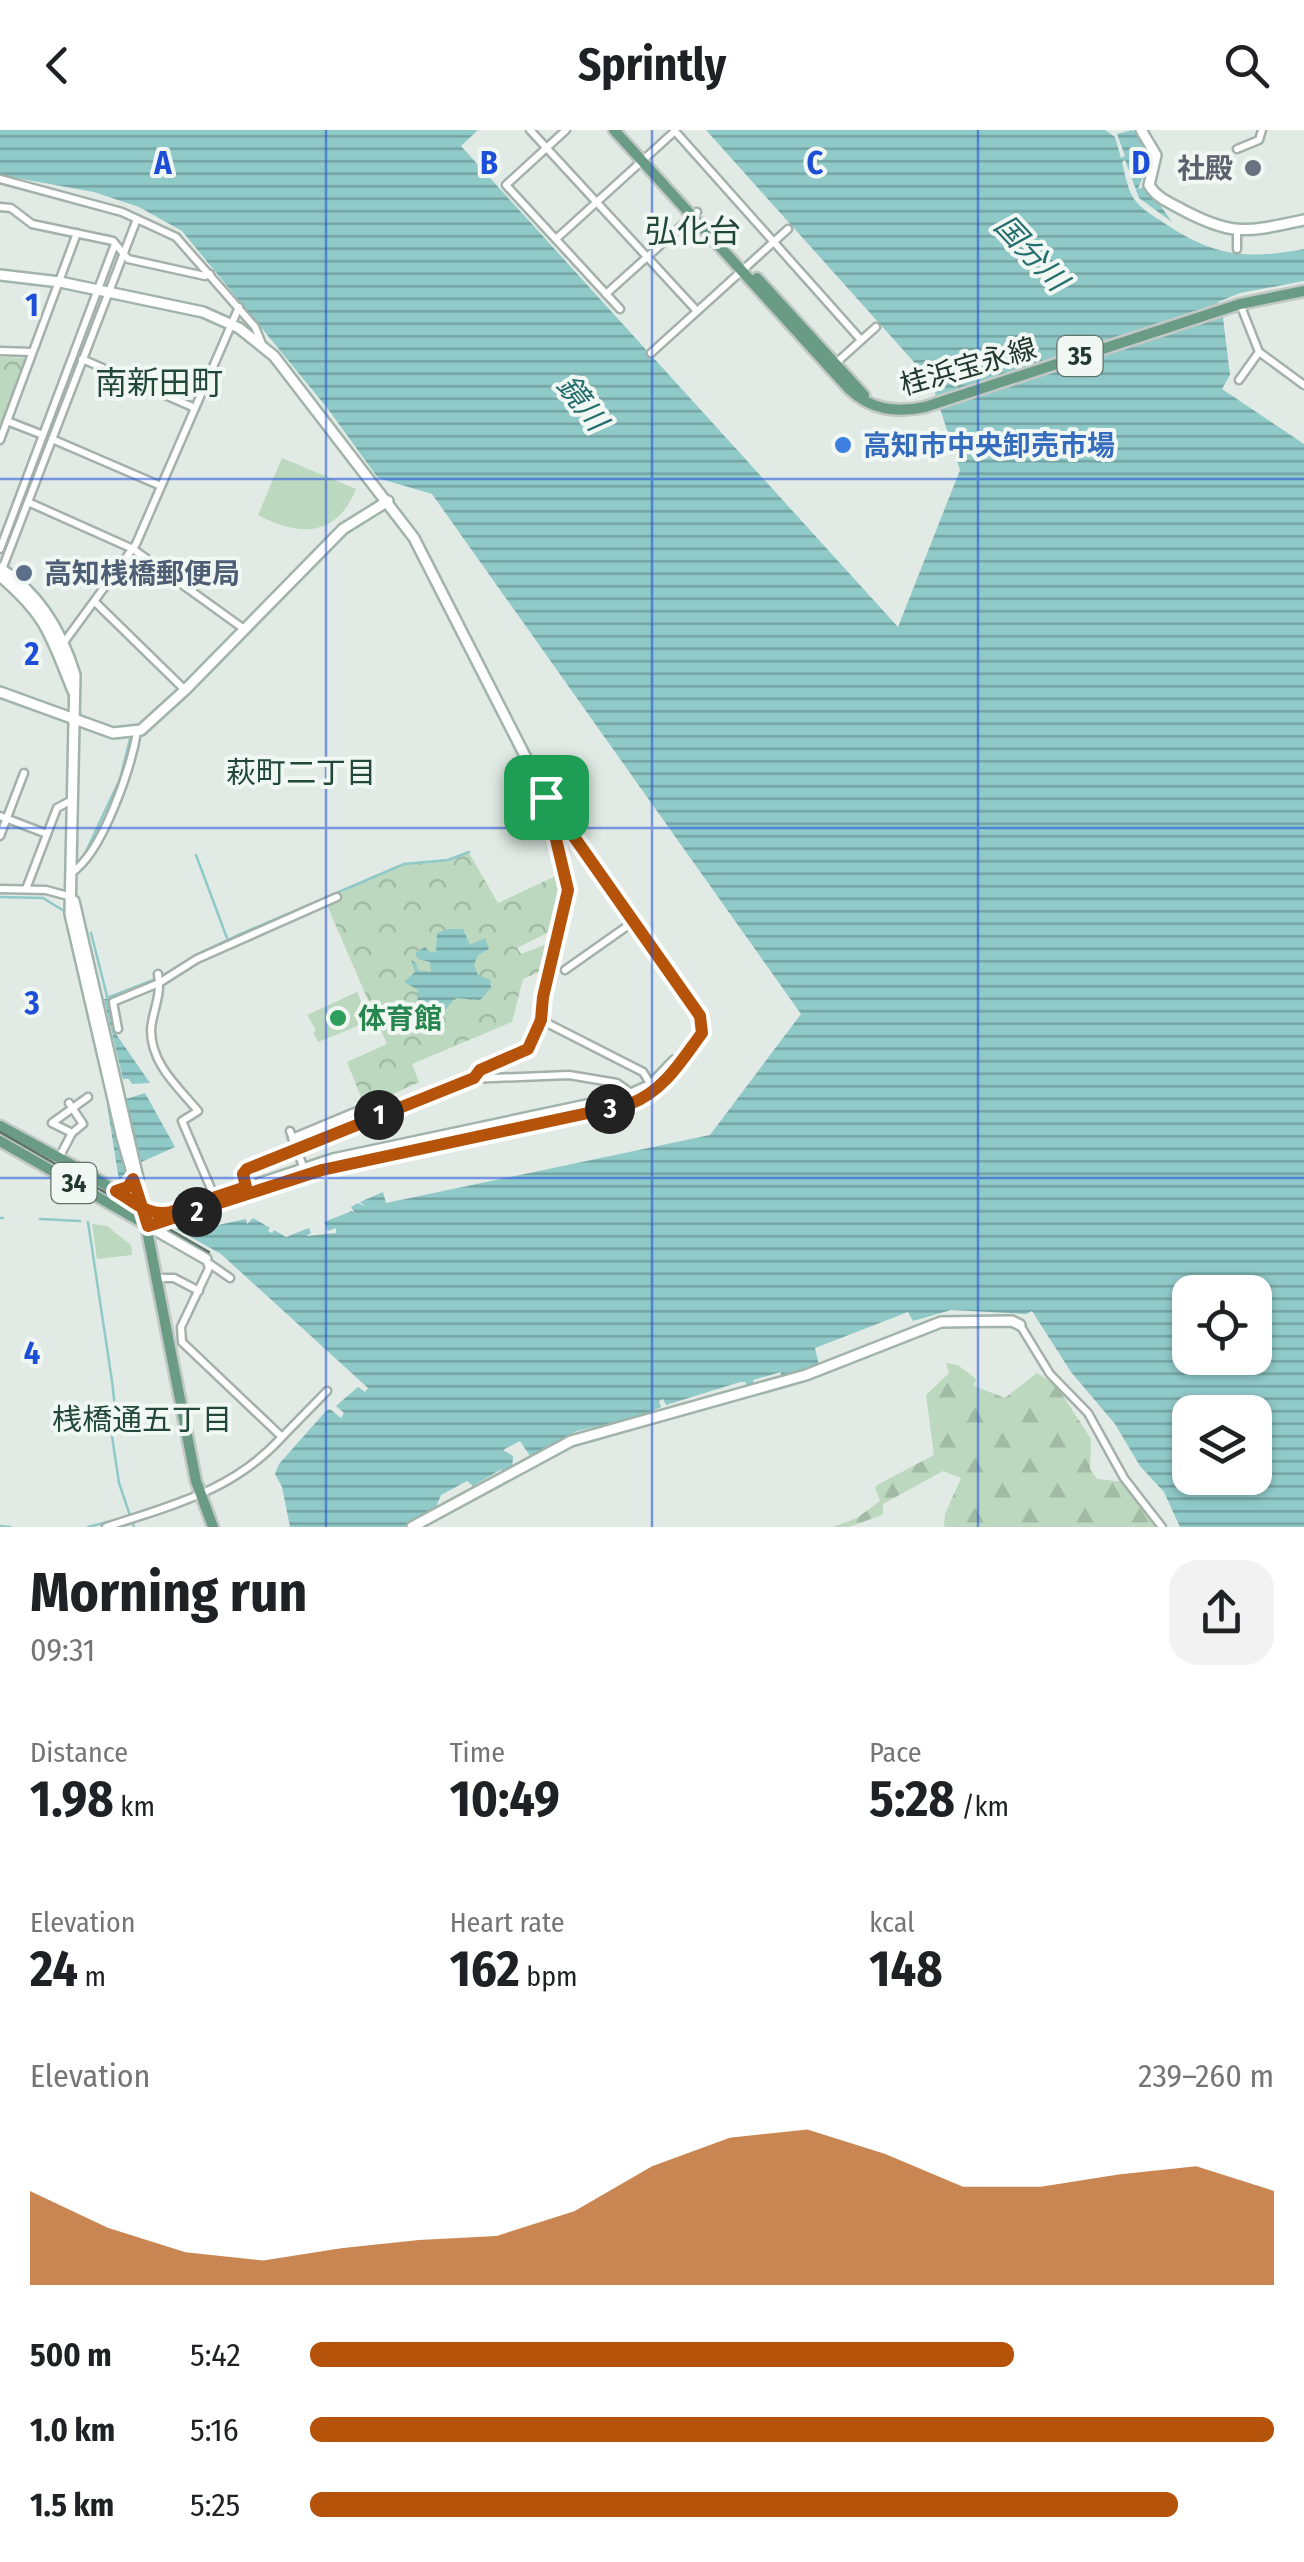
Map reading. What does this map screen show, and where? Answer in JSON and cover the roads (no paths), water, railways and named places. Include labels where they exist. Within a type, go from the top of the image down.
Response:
[{"type":"main road","name":"桂浜宝永線","points":[[614,130],[833,366],[875,406],[903,411],[938,403],[1240,304],[1304,291]]},
{"type":"main road","name":"桂浜宝永線","points":[[623,130],[645,159]]},
{"type":"main road","name":"34","points":[[0,1126],[143,1210]]},
{"type":"main road","name":"34","points":[[0,1141],[148,1226]]},
{"type":"main road","points":[[143,1210],[177,1343],[200,1494],[213,1527]]},
{"type":"street","points":[[530,130],[696,311]]},
{"type":"street","points":[[566,130],[506,185],[620,309]]},
{"type":"street","points":[[556,239],[675,130],[862,340]]},
{"type":"street","points":[[1141,130],[1155,152],[1149,182],[1153,192],[1208,224],[1237,231],[1304,220]]},
{"type":"street","points":[[1237,149],[1259,140],[1262,130]]},
{"type":"street","points":[[0,179],[137,219],[183,242],[255,327],[262,345]]},
{"type":"street","points":[[0,216],[1,208],[11,208],[32,224],[115,244],[128,259],[204,276],[210,274]]},
{"type":"street","points":[[606,294],[695,214]]},
{"type":"street","points":[[137,219],[124,254],[102,291],[0,572],[38,601],[75,675],[70,914],[143,1210]]},
{"type":"street","points":[[651,352],[788,229]]},
{"type":"street","points":[[1237,231],[1237,249]]},
{"type":"street","points":[[0,440],[77,233]]},
{"type":"street","points":[[0,549],[82,359],[115,244]]},
{"type":"street","points":[[0,274],[60,282],[203,312],[231,324],[262,345],[289,373],[414,538],[546,797],[702,1022],[702,1033],[653,1088],[636,1097],[304,1171],[164,1214],[143,1210]]},
{"type":"street","points":[[752,303],[765,290]]},
{"type":"street","points":[[1240,304],[1258,352],[1304,384]]},
{"type":"street","points":[[61,646],[133,549],[239,307]]},
{"type":"street","points":[[833,366],[876,327]]},
{"type":"street","points":[[0,350],[32,352]]},
{"type":"street","points":[[1239,380],[1258,352]]},
{"type":"street","points":[[82,359],[195,408]]},
{"type":"street","points":[[7,421],[161,486]]},
{"type":"street","points":[[0,692],[118,734],[137,732],[185,690],[342,529],[388,501]]},
{"type":"street","points":[[28,502],[133,549],[244,630]]},
{"type":"street","points":[[94,602],[185,690]]},
{"type":"street","points":[[70,874],[84,864],[121,791],[137,732]]},
{"type":"street","points":[[0,836],[3,817],[24,773]]},
{"type":"street","points":[[474,1078],[480,1070],[528,1049],[541,1020],[568,890],[546,797]]},
{"type":"street","points":[[26,889],[57,808],[72,800]]},
{"type":"street","points":[[3,817],[47,834]]},
{"type":"street","points":[[0,889],[72,897]]},
{"type":"street","points":[[72,897],[105,1003],[118,1029]]},
{"type":"street","points":[[105,1003],[337,897]]},
{"type":"street","points":[[565,970],[633,922]]},
{"type":"street","points":[[159,978],[160,996],[152,1030],[154,1044],[170,1081],[198,1111],[182,1121],[215,1198]]},
{"type":"street","points":[[105,1003],[118,1100]]},
{"type":"street","points":[[541,1020],[642,1072],[653,1088]]},
{"type":"street","points":[[246,1187],[243,1174],[247,1169],[474,1078],[568,1076],[617,1083],[636,1097]]},
{"type":"street","points":[[72,1133],[52,1123],[71,1105],[88,1098]]},
{"type":"street","points":[[52,1171],[72,1133],[83,1124],[71,1105]]},
{"type":"street","points":[[304,1171],[291,1134],[364,1108]]},
{"type":"street","points":[[133,1167],[143,1210]]},
{"type":"street","points":[[148,1226],[304,1171]]},
{"type":"street","points":[[116,1191],[128,1187],[133,1179]]},
{"type":"street","points":[[148,1226],[230,1278]]},
{"type":"street","points":[[207,1261],[177,1343],[282,1437]]},
{"type":"street","points":[[158,1278],[174,1278],[198,1291]]},
{"type":"street","points":[[412,1527],[576,1440],[806,1375],[941,1322],[1012,1321],[1020,1325],[1050,1374],[1088,1412],[1124,1478],[1162,1527]]},
{"type":"street","points":[[106,1527],[192,1500],[224,1484],[263,1458],[328,1391]]},
{"type":"water","points":[[0,130],[478,130],[461,146],[898,627],[960,470],[931,381],[706,130],[1105,130],[1115,137],[1121,158],[1125,156],[1117,134],[1132,130],[1151,156],[1138,189],[1144,187],[1162,203],[1172,222],[1139,198],[1125,160],[1122,162],[1132,195],[1152,215],[1215,249],[1265,254],[1304,249],[1304,281],[1240,293],[1218,302],[1230,375],[1222,389],[1304,444],[1304,1527],[1180,1527],[1164,1492],[1140,1466],[1115,1424],[1071,1372],[1032,1311],[1026,1314],[951,1310],[913,1321],[908,1312],[815,1348],[819,1365],[780,1379],[781,1372],[753,1380],[754,1386],[745,1388],[746,1382],[740,1382],[666,1405],[663,1399],[659,1401],[661,1407],[639,1417],[577,1431],[530,1456],[520,1441],[503,1450],[513,1456],[512,1470],[500,1470],[473,1486],[467,1481],[441,1495],[436,1507],[404,1527],[290,1527],[282,1487],[275,1474],[279,1464],[326,1411],[330,1409],[341,1418],[344,1413],[336,1406],[358,1387],[365,1392],[368,1388],[221,1254],[176,1229],[195,1221],[209,1227],[246,1219],[247,1224],[253,1218],[270,1228],[268,1231],[286,1237],[309,1228],[311,1233],[306,1236],[336,1233],[336,1228],[328,1231],[324,1222],[355,1213],[351,1207],[358,1203],[366,1207],[360,1202],[383,1192],[386,1203],[710,1135],[801,1014],[432,494],[378,478],[328,409],[182,231],[139,207],[94,192],[0,175]]},
{"type":"water","points":[[463,929],[470,945],[485,938],[489,949],[478,955],[474,965],[478,975],[490,980],[491,988],[480,1000],[455,998],[440,1017],[429,1019],[417,1008],[418,990],[404,982],[415,972],[411,960],[418,970],[431,972],[430,962],[418,959],[415,953],[425,947],[436,952],[437,933]]},
{"type":"water","points":[[104,999],[111,999],[116,1034],[150,1083],[132,1084],[123,1079]]},
{"type":"water","points":[[145,1093],[175,1147],[139,1163],[119,1180],[107,1105]]},
{"type":"waterway","points":[[95,287],[102,271]]},
{"type":"waterway","points":[[87,310],[92,294]]},
{"type":"waterway","points":[[83,858],[120,779],[130,739]]},
{"type":"waterway","points":[[107,998],[161,977],[243,933],[404,864],[448,860],[469,852]]},
{"type":"waterway","points":[[196,855],[227,938]]},
{"type":"waterway","points":[[0,897],[43,898],[64,911]]},
{"type":"waterway","points":[[91,933],[107,996]]},
{"type":"waterway","points":[[40,1219],[80,1221]]},
{"type":"waterway","points":[[88,1222],[112,1381],[117,1425],[112,1436],[119,1483],[134,1527]]},
{"type":"waterway","points":[[88,1527],[111,1521]]},
{"type":"waterway","points":[[0,1526],[10,1527]]},
{"type":"tram line","points":[[0,1132],[209,1252]]},
{"type":"place","name":"社殿","points":[[1253,168]]},
{"type":"place","name":"高知市中央卸売市場","points":[[843,445]]},
{"type":"place","name":"高知桟橋郵便局","points":[[24,573]]},
{"type":"place","name":"体育館","points":[[338,1018]]},
{"type":"district","name":"弘化台","points":[[693,231]]},
{"type":"district","name":"南新田町","points":[[159,383]]},
{"type":"district","name":"萩町二丁目","points":[[301,773]]},
{"type":"district","name":"桟橋通五丁目","points":[[142,1420]]},
{"type":"water label","name":"国分川","points":[[1031,253]]},
{"type":"water label","name":"鏡川","points":[[582,403]]}]
